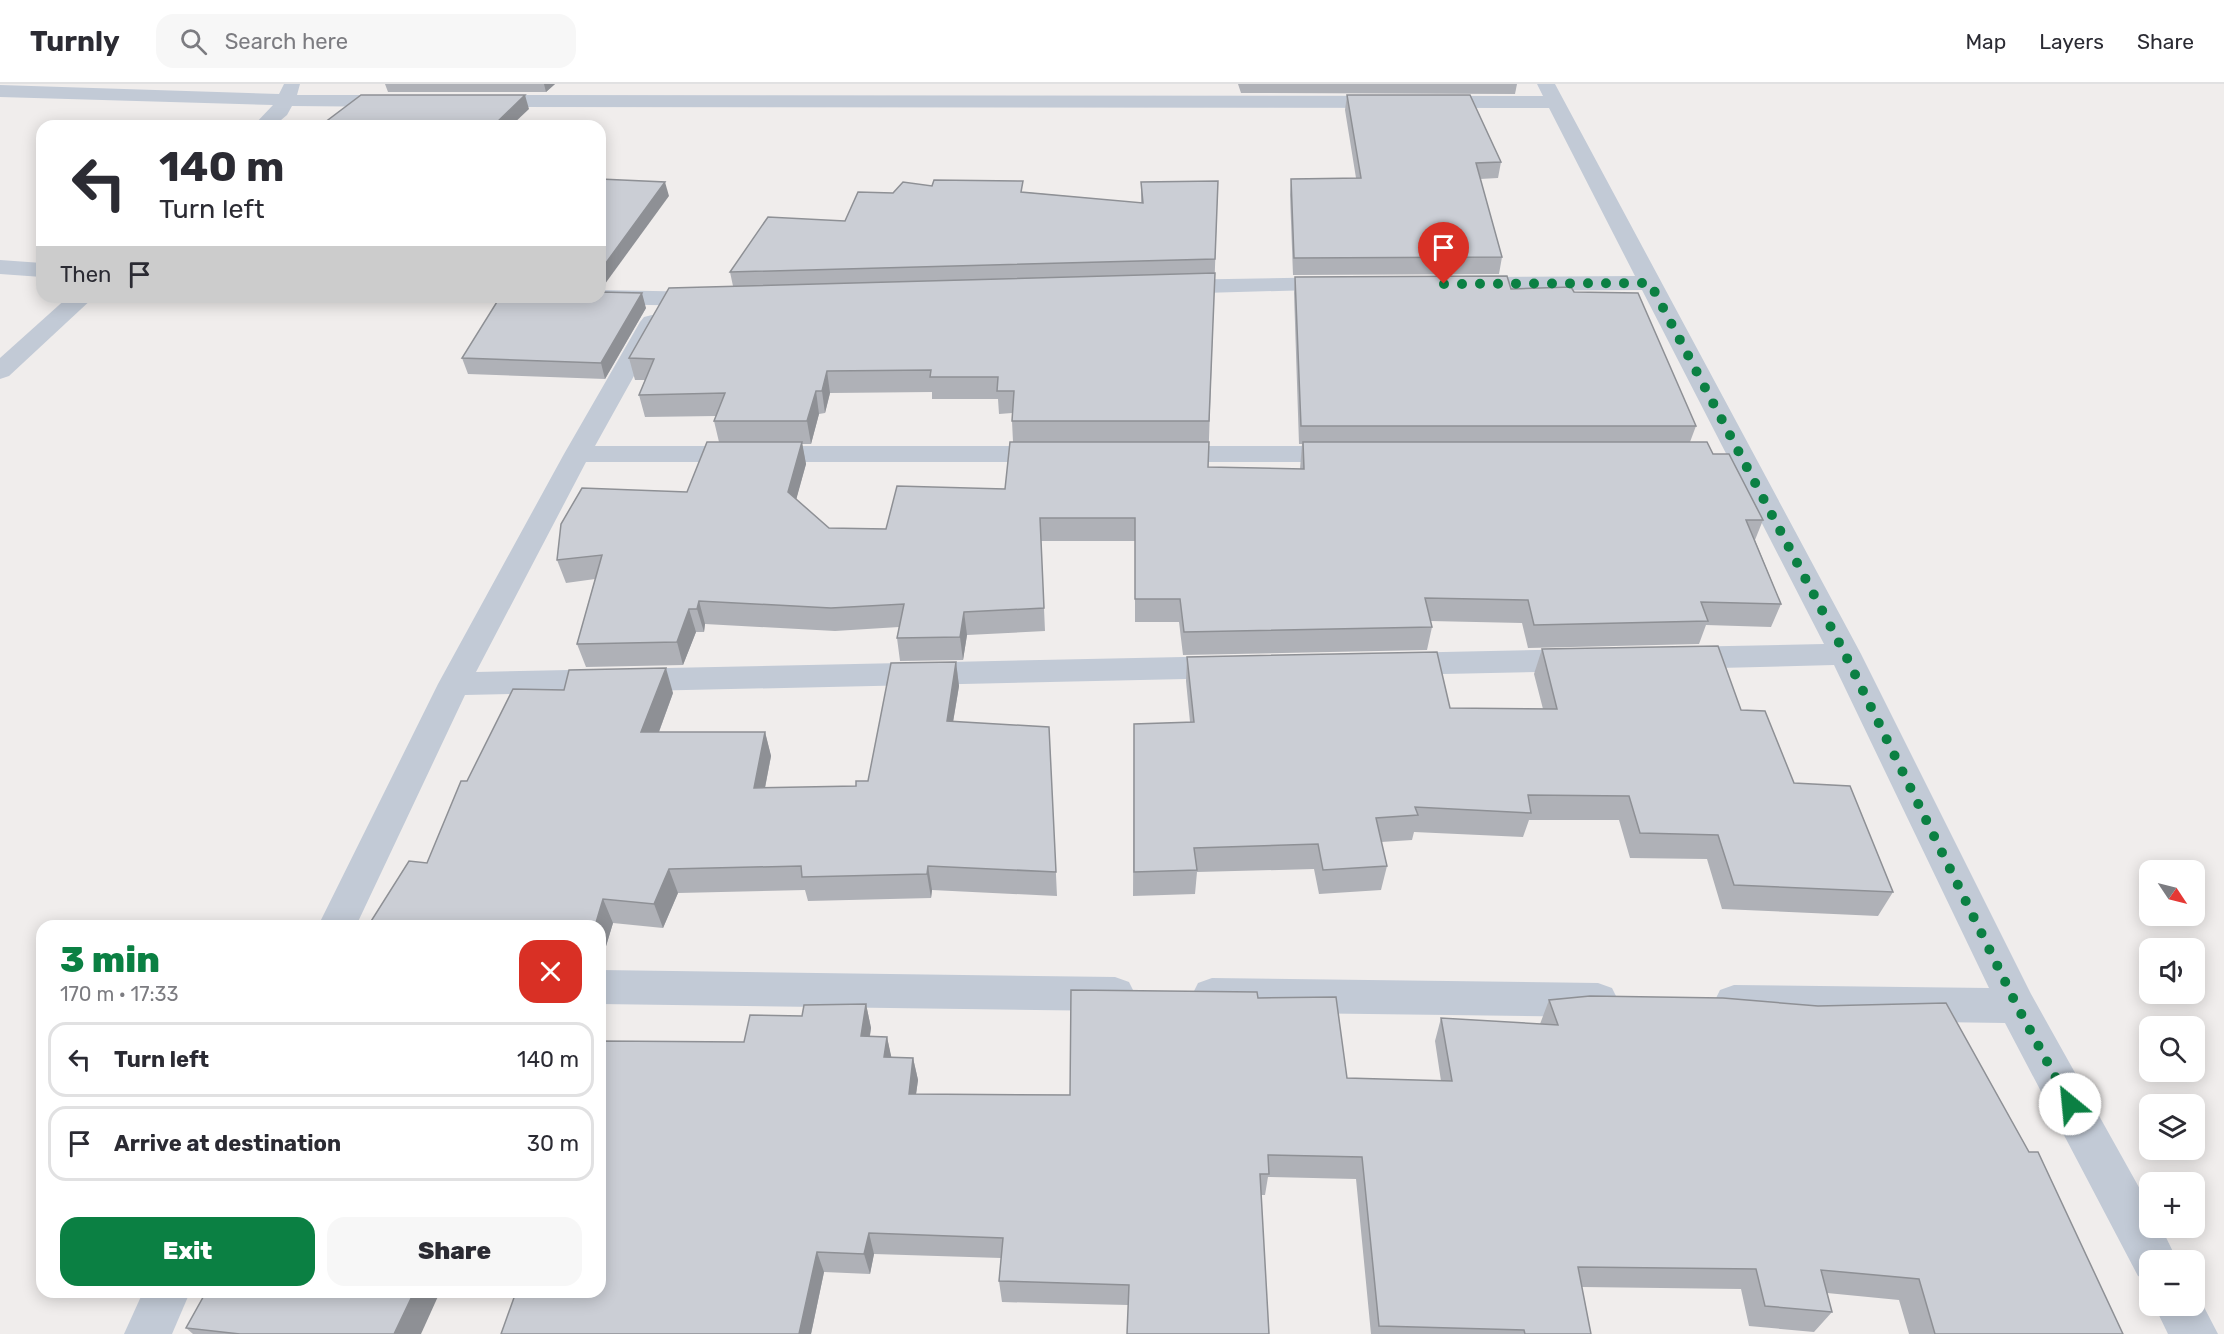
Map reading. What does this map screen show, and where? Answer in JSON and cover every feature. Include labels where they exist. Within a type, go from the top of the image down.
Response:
[{"type":"street","points":[[537,120],[557,101],[570,84]]},
{"type":"street","points":[[0,91],[289,92],[415,101]]},
{"type":"street","points":[[270,120],[280,111],[289,92]]},
{"type":"street","points":[[462,101],[1550,93],[1650,283],[1729,454],[1845,654],[2017,1006],[2149,1250]]},
{"type":"street","points":[[0,267],[36,270]]},
{"type":"street","points":[[1449,284],[1650,283]]},
{"type":"street","points":[[1142,287],[1367,284]]},
{"type":"street","points":[[606,298],[665,300],[725,298]]},
{"type":"street","points":[[340,920],[454,684],[577,454],[665,300]]},
{"type":"street","points":[[0,371],[75,303]]},
{"type":"street","points":[[577,454],[1076,454]]},
{"type":"street","points":[[1135,454],[1372,454]]},
{"type":"street","points":[[1653,658],[1845,654]]},
{"type":"street","points":[[1365,664],[1617,659]]},
{"type":"street","points":[[454,684],[1257,667]]},
{"type":"street","points":[[606,987],[1636,1001]]},
{"type":"street","points":[[1695,1002],[2017,1006]]},
{"type":"street","points":[[148,1334],[165,1298]]},
{"type":"street","points":[[2184,1316],[2194,1334]]},
{"type":"building","points":[[361,95],[525,95],[499,120],[328,120]]},
{"type":"building","points":[[1347,95],[1470,95],[1501,162],[1476,163],[1502,257],[1294,258],[1291,179],[1361,178]]},
{"type":"building","points":[[606,179],[665,182],[606,263]]},
{"type":"building","points":[[934,180],[1023,181],[1021,192],[1143,203],[1141,182],[1218,181],[1215,259],[730,272],[768,217],[845,221],[858,192],[893,193],[903,182],[932,186]]},
{"type":"building","points":[[1215,273],[1209,421],[1012,421],[1014,391],[997,391],[998,377],[930,377],[931,370],[827,371],[822,391],[816,391],[807,421],[714,421],[725,393],[639,395],[654,359],[629,358],[669,288]]},
{"type":"building","points":[[1507,276],[1511,289],[1571,287],[1574,292],[1638,293],[1696,426],[1301,426],[1295,277]]},
{"type":"building","points":[[606,292],[642,293],[601,363],[462,358],[496,303],[606,303]]},
{"type":"building","points":[[707,442],[802,442],[788,492],[829,528],[886,529],[897,486],[1005,489],[1010,442],[1209,442],[1208,467],[1304,469],[1303,442],[1707,442],[1713,454],[1729,454],[1763,520],[1746,520],[1781,604],[1701,602],[1708,621],[1534,625],[1528,600],[1425,598],[1432,627],[1184,632],[1180,599],[1135,599],[1135,518],[1040,518],[1044,608],[964,612],[960,637],[897,638],[904,604],[831,608],[699,601],[697,609],[689,609],[677,642],[577,644],[602,555],[557,560],[561,524],[582,488],[687,492]]},
{"type":"building","points":[[1718,646],[1741,710],[1765,711],[1794,783],[1850,786],[1893,892],[1734,885],[1718,835],[1640,833],[1629,796],[1528,795],[1531,813],[1415,807],[1418,815],[1376,818],[1387,866],[1323,870],[1318,844],[1194,848],[1197,870],[1134,872],[1134,724],[1194,722],[1187,657],[1437,652],[1450,708],[1557,709],[1542,649]]},
{"type":"building","points":[[956,662],[947,721],[1049,727],[1056,872],[928,866],[927,874],[802,877],[801,866],[669,869],[654,904],[603,899],[597,920],[372,920],[409,861],[427,863],[461,781],[467,781],[513,689],[564,690],[569,670],[666,668],[641,732],[765,732],[754,788],[856,786],[856,781],[868,781],[891,663]]},
{"type":"building","points":[[1071,990],[1257,992],[1258,998],[1336,997],[1347,1078],[1452,1081],[1441,1018],[1558,1025],[1549,1000],[1590,996],[1723,998],[1818,1006],[1946,1003],[2029,1152],[2038,1152],[2123,1334],[1935,1334],[1919,1279],[1821,1270],[1832,1312],[1765,1306],[1756,1269],[1578,1267],[1591,1334],[1525,1334],[1524,1330],[1379,1326],[1362,1157],[1268,1155],[1269,1174],[1260,1174],[1269,1334],[1127,1334],[1129,1285],[999,1281],[1003,1238],[869,1233],[864,1254],[817,1252],[799,1334],[501,1334],[514,1298],[606,1298],[606,1041],[744,1042],[750,1015],[802,1016],[804,1005],[866,1004],[861,1036],[887,1037],[884,1057],[913,1058],[909,1094],[1070,1095]]},
{"type":"building","points":[[203,1298],[411,1298],[394,1334],[240,1334],[186,1328]]},
{"type":"route","points":[[1444,284],[1650,283],[1845,654],[2017,1006],[2070,1104]]}]
